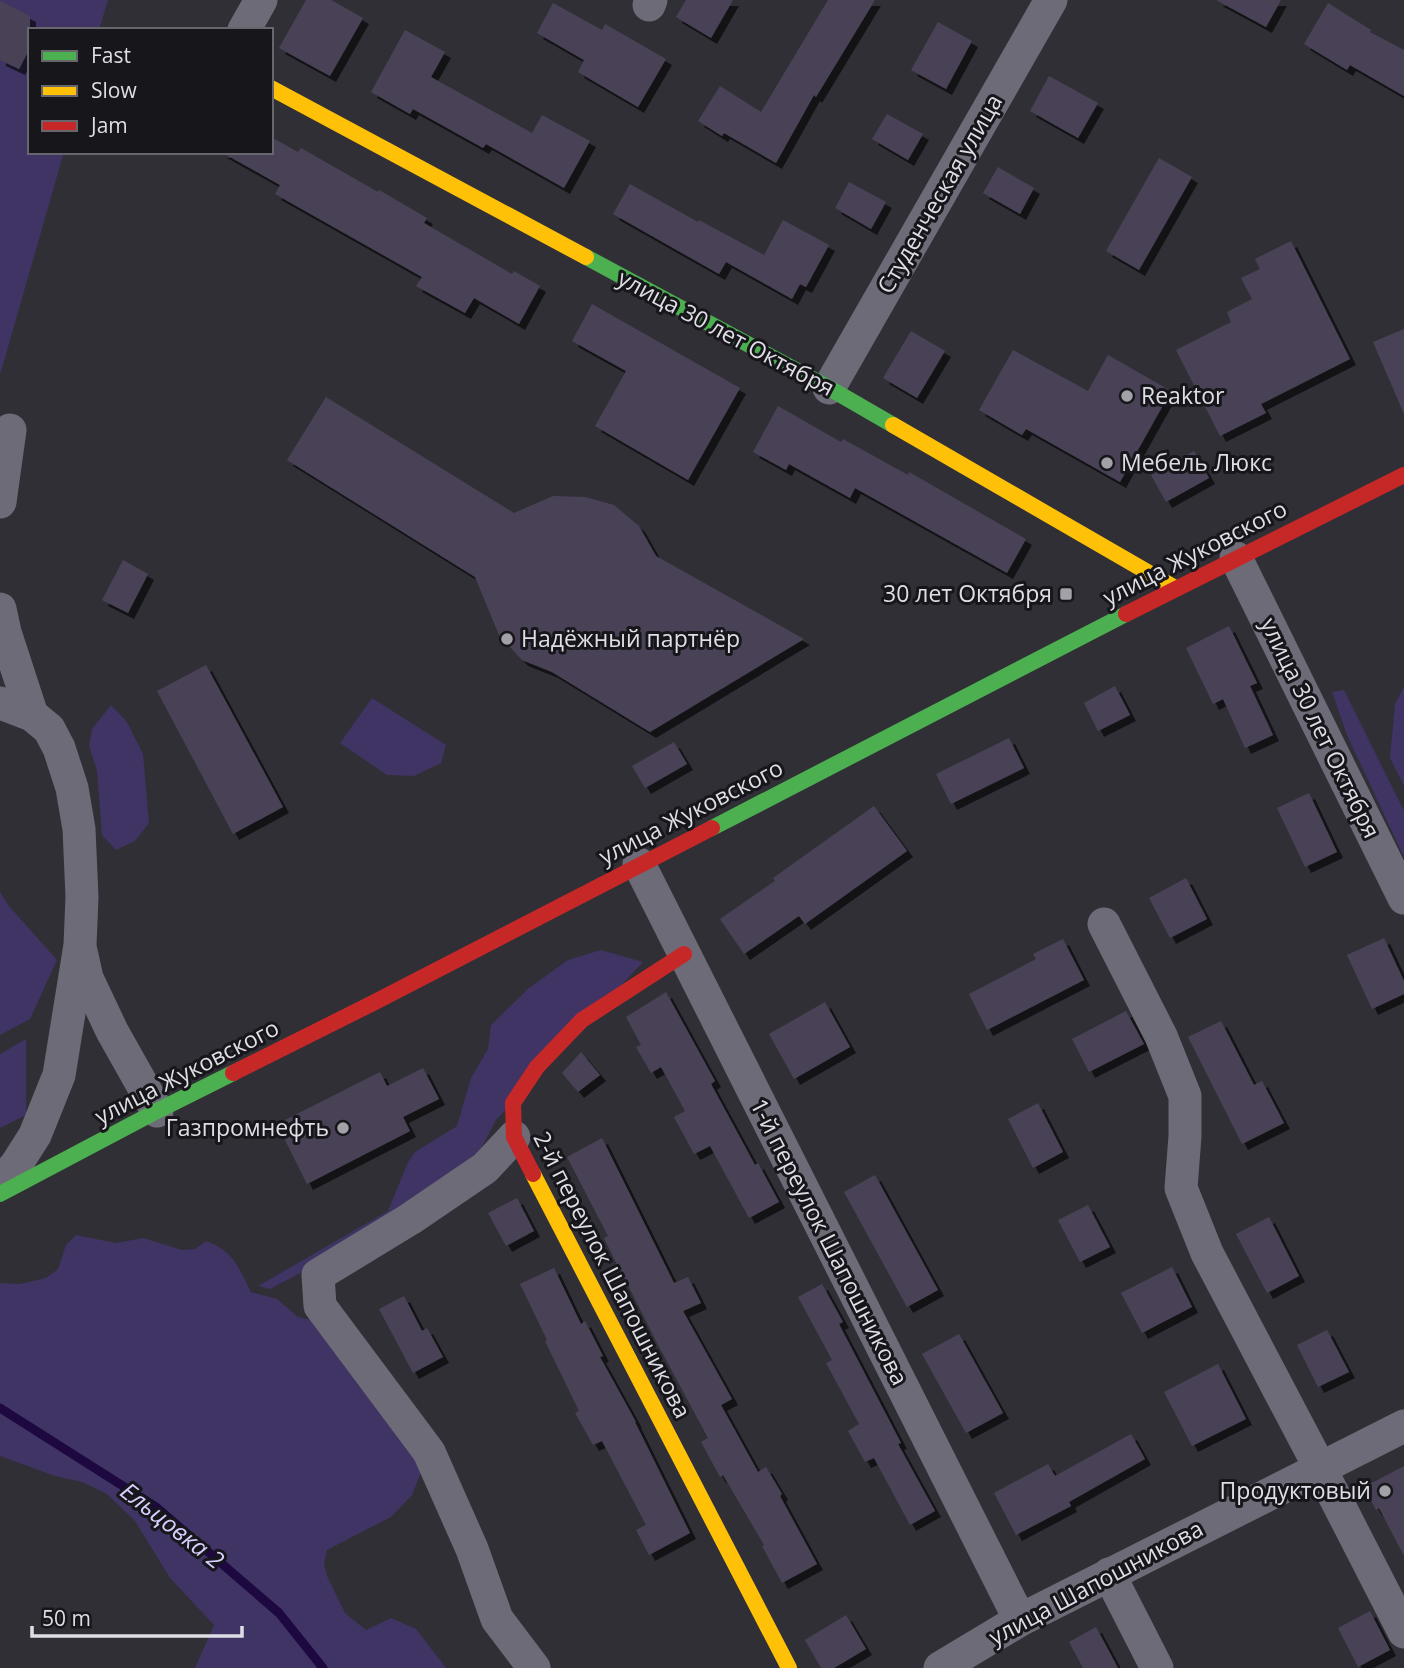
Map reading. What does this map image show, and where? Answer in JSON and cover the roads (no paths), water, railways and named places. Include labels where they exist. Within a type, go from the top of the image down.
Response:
[{"type":"street","points":[[245,28],[261,0]]},
{"type":"street","name":"Студенческая улица","points":[[829,388],[1051,0]]},
{"type":"street","name":"улица 30 лет Октября","points":[[273,89],[829,388],[1175,589]]},
{"type":"street","points":[[0,502],[10,430]]},
{"type":"street","name":"улица Жуковского","points":[[0,1194],[1175,589],[1404,475]]},
{"type":"street","name":"улица 30 лет Октября","points":[[1237,558],[1404,898]]},
{"type":"street","points":[[0,609],[32,715]]},
{"type":"street","points":[[0,703],[32,715],[49,729],[59,748],[72,788],[79,829],[82,897],[80,945],[59,1075],[35,1135],[16,1165],[0,1183]]},
{"type":"street","name":"1-й переулок Шапошникова","points":[[639,864],[1020,1619]]},
{"type":"street","points":[[1104,924],[1161,1036],[1185,1096],[1181,1188],[1207,1254],[1404,1632]]},
{"type":"street","points":[[80,945],[87,978],[112,1031],[157,1111]]},
{"type":"street","name":"2-й переулок Шапошникова","points":[[684,954],[582,1020],[537,1067],[513,1103],[514,1137],[789,1668]]},
{"type":"street","points":[[514,1137],[485,1168],[410,1219],[318,1275],[320,1306],[429,1452],[472,1549],[497,1619],[534,1668]]},
{"type":"street","name":"улица Шапошникова","points":[[940,1668],[1020,1619],[1404,1426]]},
{"type":"street","points":[[1109,1574],[1157,1668]]},
{"type":"waterway","name":"Ельцовка 2","points":[[0,1408],[156,1507],[279,1613],[323,1668]]},
{"type":"place","name":"Reaktor","points":[[1127,396]]},
{"type":"place","name":"Мебель Люкс","points":[[1107,463]]},
{"type":"place","name":"30 лет Октября","points":[[1066,594]]},
{"type":"place","name":"Надёжный партнёр","points":[[507,639]]},
{"type":"place","name":"Газпромнефть","points":[[343,1128]]},
{"type":"place","name":"Продуктовый","points":[[1385,1491]]}]
